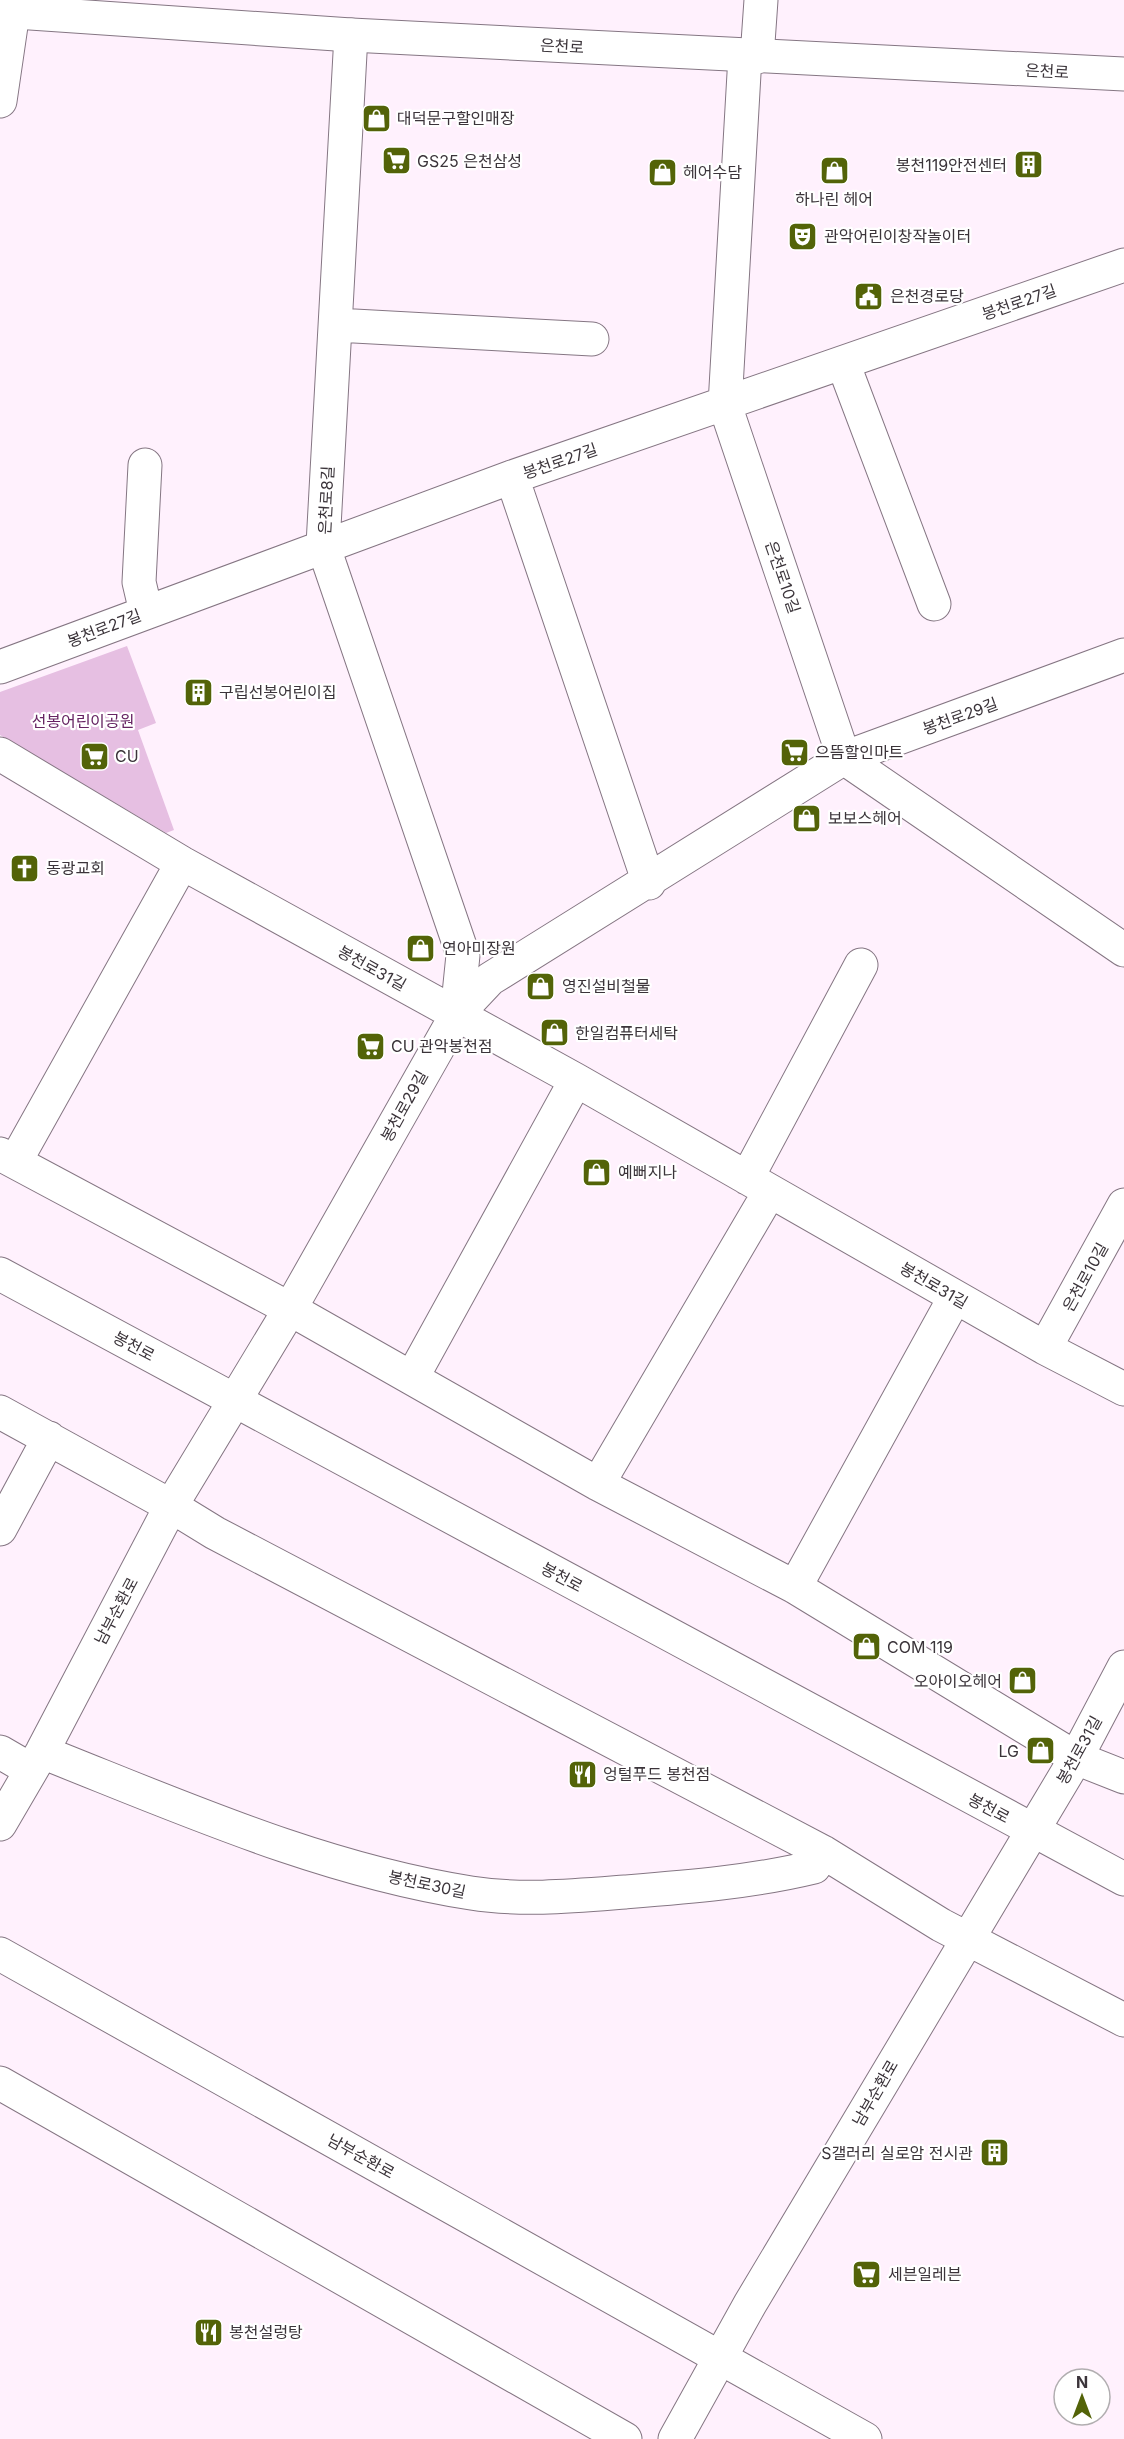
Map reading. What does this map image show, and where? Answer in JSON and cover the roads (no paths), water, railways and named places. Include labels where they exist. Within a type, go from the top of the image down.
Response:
[{"type":"street","name":"은천로10길","points":[[761,0],[751,57],[725,405],[844,758]]},
{"type":"street","name":"은천로","points":[[7,11],[351,35],[751,57],[1124,74]]},
{"type":"street","points":[[0,101],[7,11]]},
{"type":"street","name":"은천로8길","points":[[351,35],[323,545],[464,955],[457,1014]]},
{"type":"street","name":"봉천로27길","points":[[0,667],[323,545],[512,477],[1124,265]]},
{"type":"street","points":[[336,325],[592,339]]},
{"type":"street","points":[[843,363],[934,604]]},
{"type":"street","points":[[145,465],[139,582],[146,612]]},
{"type":"street","points":[[512,477],[649,883]]},
{"type":"street","name":"봉천로29길","points":[[234,1400],[290,1308],[457,1014],[490,979],[649,883],[844,758],[1124,656]]},
{"type":"street","name":"봉천로31길","points":[[0,754],[182,863],[576,1080],[1046,1348],[1124,1389]]},
{"type":"street","points":[[844,758],[1124,950]]},
{"type":"street","points":[[182,863],[7,1158],[290,1308],[413,1376],[598,1484],[795,1587],[1076,1758],[1124,1778]]},
{"type":"street","points":[[598,1484],[758,1184],[861,965]]},
{"type":"street","points":[[413,1376],[576,1080]]},
{"type":"street","name":"은천로10길","points":[[1046,1348],[1124,1205]]},
{"type":"street","name":"봉천로","points":[[0,1274],[1124,1879]]},
{"type":"street","points":[[795,1587],[955,1296]]},
{"type":"street","name":"남부순환로","points":[[0,1824],[37,1761],[171,1506],[234,1400]]},
{"type":"street","points":[[0,1412],[171,1506],[215,1533],[823,1852],[966,1939],[1124,2020]]},
{"type":"street","points":[[0,1529],[49,1438]]},
{"type":"street","name":"봉천로31길","points":[[1032,1831],[1076,1758],[1124,1667]]},
{"type":"street","points":[[0,1752],[37,1761]]},
{"type":"street","name":"봉천로30길","points":[[37,1761],[378,1874],[472,1893],[529,1898],[676,1888],[814,1867],[823,1852]]},
{"type":"street","name":"남부순환로","points":[[682,2427],[966,1939],[1032,1831]]},
{"type":"street","name":"남부순환로","points":[[0,1954],[865,2439]]},
{"type":"street","points":[[0,2083],[625,2439]]},
{"type":"place","name":"대덕문구할인매장","points":[[376,118]]},
{"type":"place","name":"GS25 은천삼성","points":[[396,161]]},
{"type":"place","name":"봉천119안전센터","points":[[1028,165]]},
{"type":"place","name":"하나린 헤어","points":[[834,171]]},
{"type":"place","name":"헤어수담","points":[[662,172]]},
{"type":"place","name":"관악어린이창작놀이터","points":[[803,236]]},
{"type":"place","name":"은천경로당","points":[[869,296]]},
{"type":"place","name":"구립선봉어린이집","points":[[198,692]]},
{"type":"place","name":"으뜸할인마트","points":[[794,752]]},
{"type":"place","name":"CU","points":[[94,756]]},
{"type":"place","name":"보보스헤어","points":[[807,818]]},
{"type":"place","name":"동광교회","points":[[25,868]]},
{"type":"place","name":"연아미장원","points":[[421,948]]},
{"type":"place","name":"영진설비철물","points":[[541,986]]},
{"type":"place","name":"한일컴퓨터세탁","points":[[554,1033]]},
{"type":"place","name":"CU 관악봉천점","points":[[370,1046]]},
{"type":"place","name":"예뻐지나","points":[[597,1172]]},
{"type":"place","name":"COM 119","points":[[866,1647]]},
{"type":"place","name":"오아이오헤어","points":[[1023,1681]]},
{"type":"place","name":"LG","points":[[1040,1751]]},
{"type":"place","name":"엉털푸드 봉천점","points":[[582,1774]]},
{"type":"place","name":"S갤러리 실로암 전시관","points":[[994,2153]]},
{"type":"place","name":"세븐일레븐","points":[[867,2274]]},
{"type":"place","name":"봉천설렁탕","points":[[208,2332]]},
{"type":"park label","name":"선봉어린이공원","points":[[83,721]]}]
